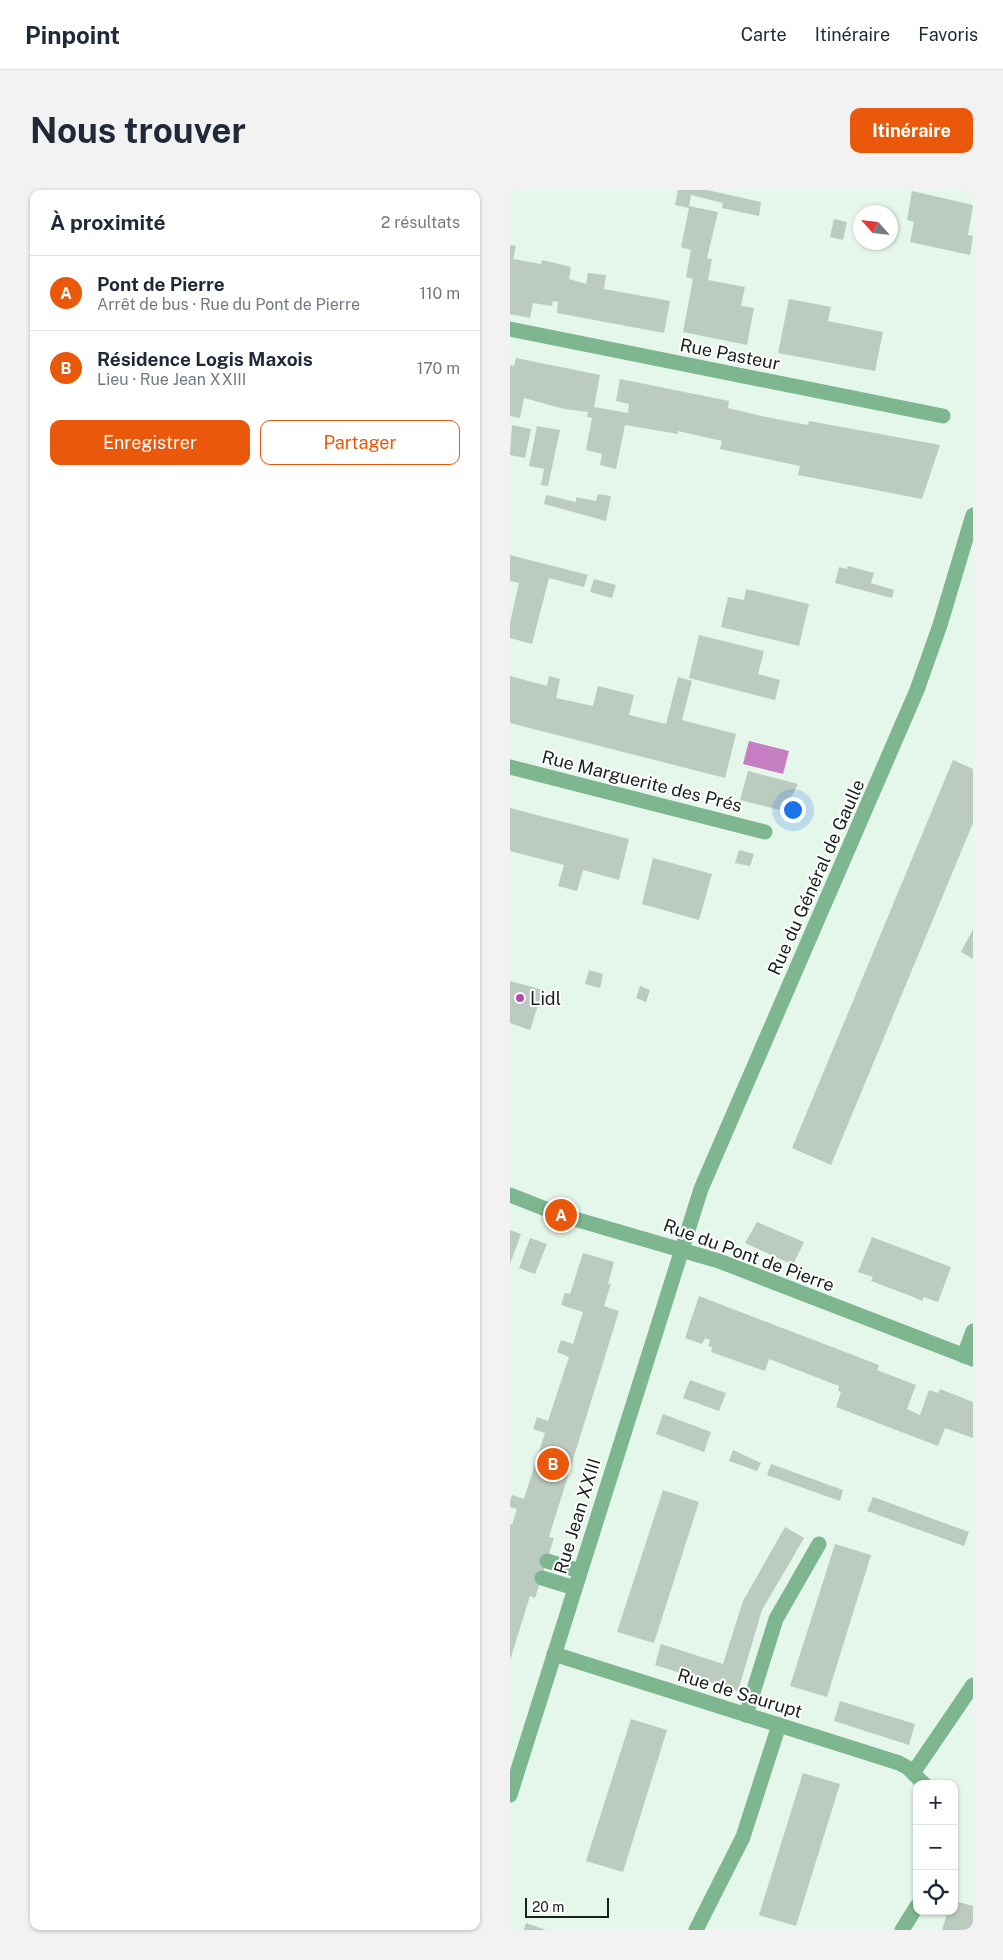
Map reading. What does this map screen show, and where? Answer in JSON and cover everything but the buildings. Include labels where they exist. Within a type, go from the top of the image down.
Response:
[{"type":"street","name":"Rue Pasteur","points":[[510,329],[943,416]]},
{"type":"street","name":"Rue du Général de Gaulle","points":[[681,1249],[701,1189],[917,690],[940,625],[973,515]]},
{"type":"street","name":"Rue Marguerite des Prés","points":[[510,767],[765,832]]},
{"type":"street","name":"Rue du Pont de Pierre","points":[[510,1195],[561,1215],[718,1261],[968,1357]]},
{"type":"street","name":"Rue Jean XXIII","points":[[510,1795],[681,1249]]},
{"type":"street","points":[[968,1357],[973,1331]]},
{"type":"street","points":[[746,1715],[776,1619],[819,1544]]},
{"type":"street","points":[[547,1561],[580,1571]]},
{"type":"street","points":[[542,1578],[575,1588]]},
{"type":"street","name":"Rue de Saurupt","points":[[554,1654],[900,1764],[920,1780]]},
{"type":"street","points":[[913,1773],[973,1685]]},
{"type":"street","points":[[696,1930],[743,1838],[779,1725]]},
{"type":"street","points":[[902,1930],[913,1912]]},
{"type":"shaded area","points":[[749,741],[789,751],[783,774],[743,764]]},
{"type":"tunnel","points":[[510,1549],[547,1561]]},
{"type":"tunnel","points":[[510,1568],[542,1578]]},
{"type":"place","name":"Lidl","points":[[520,998]]},
{"type":"place","name":"Pont de Pierre","points":[[561,1215]]},
{"type":"place","name":"Résidence Logis Maxois","points":[[553,1464]]}]
